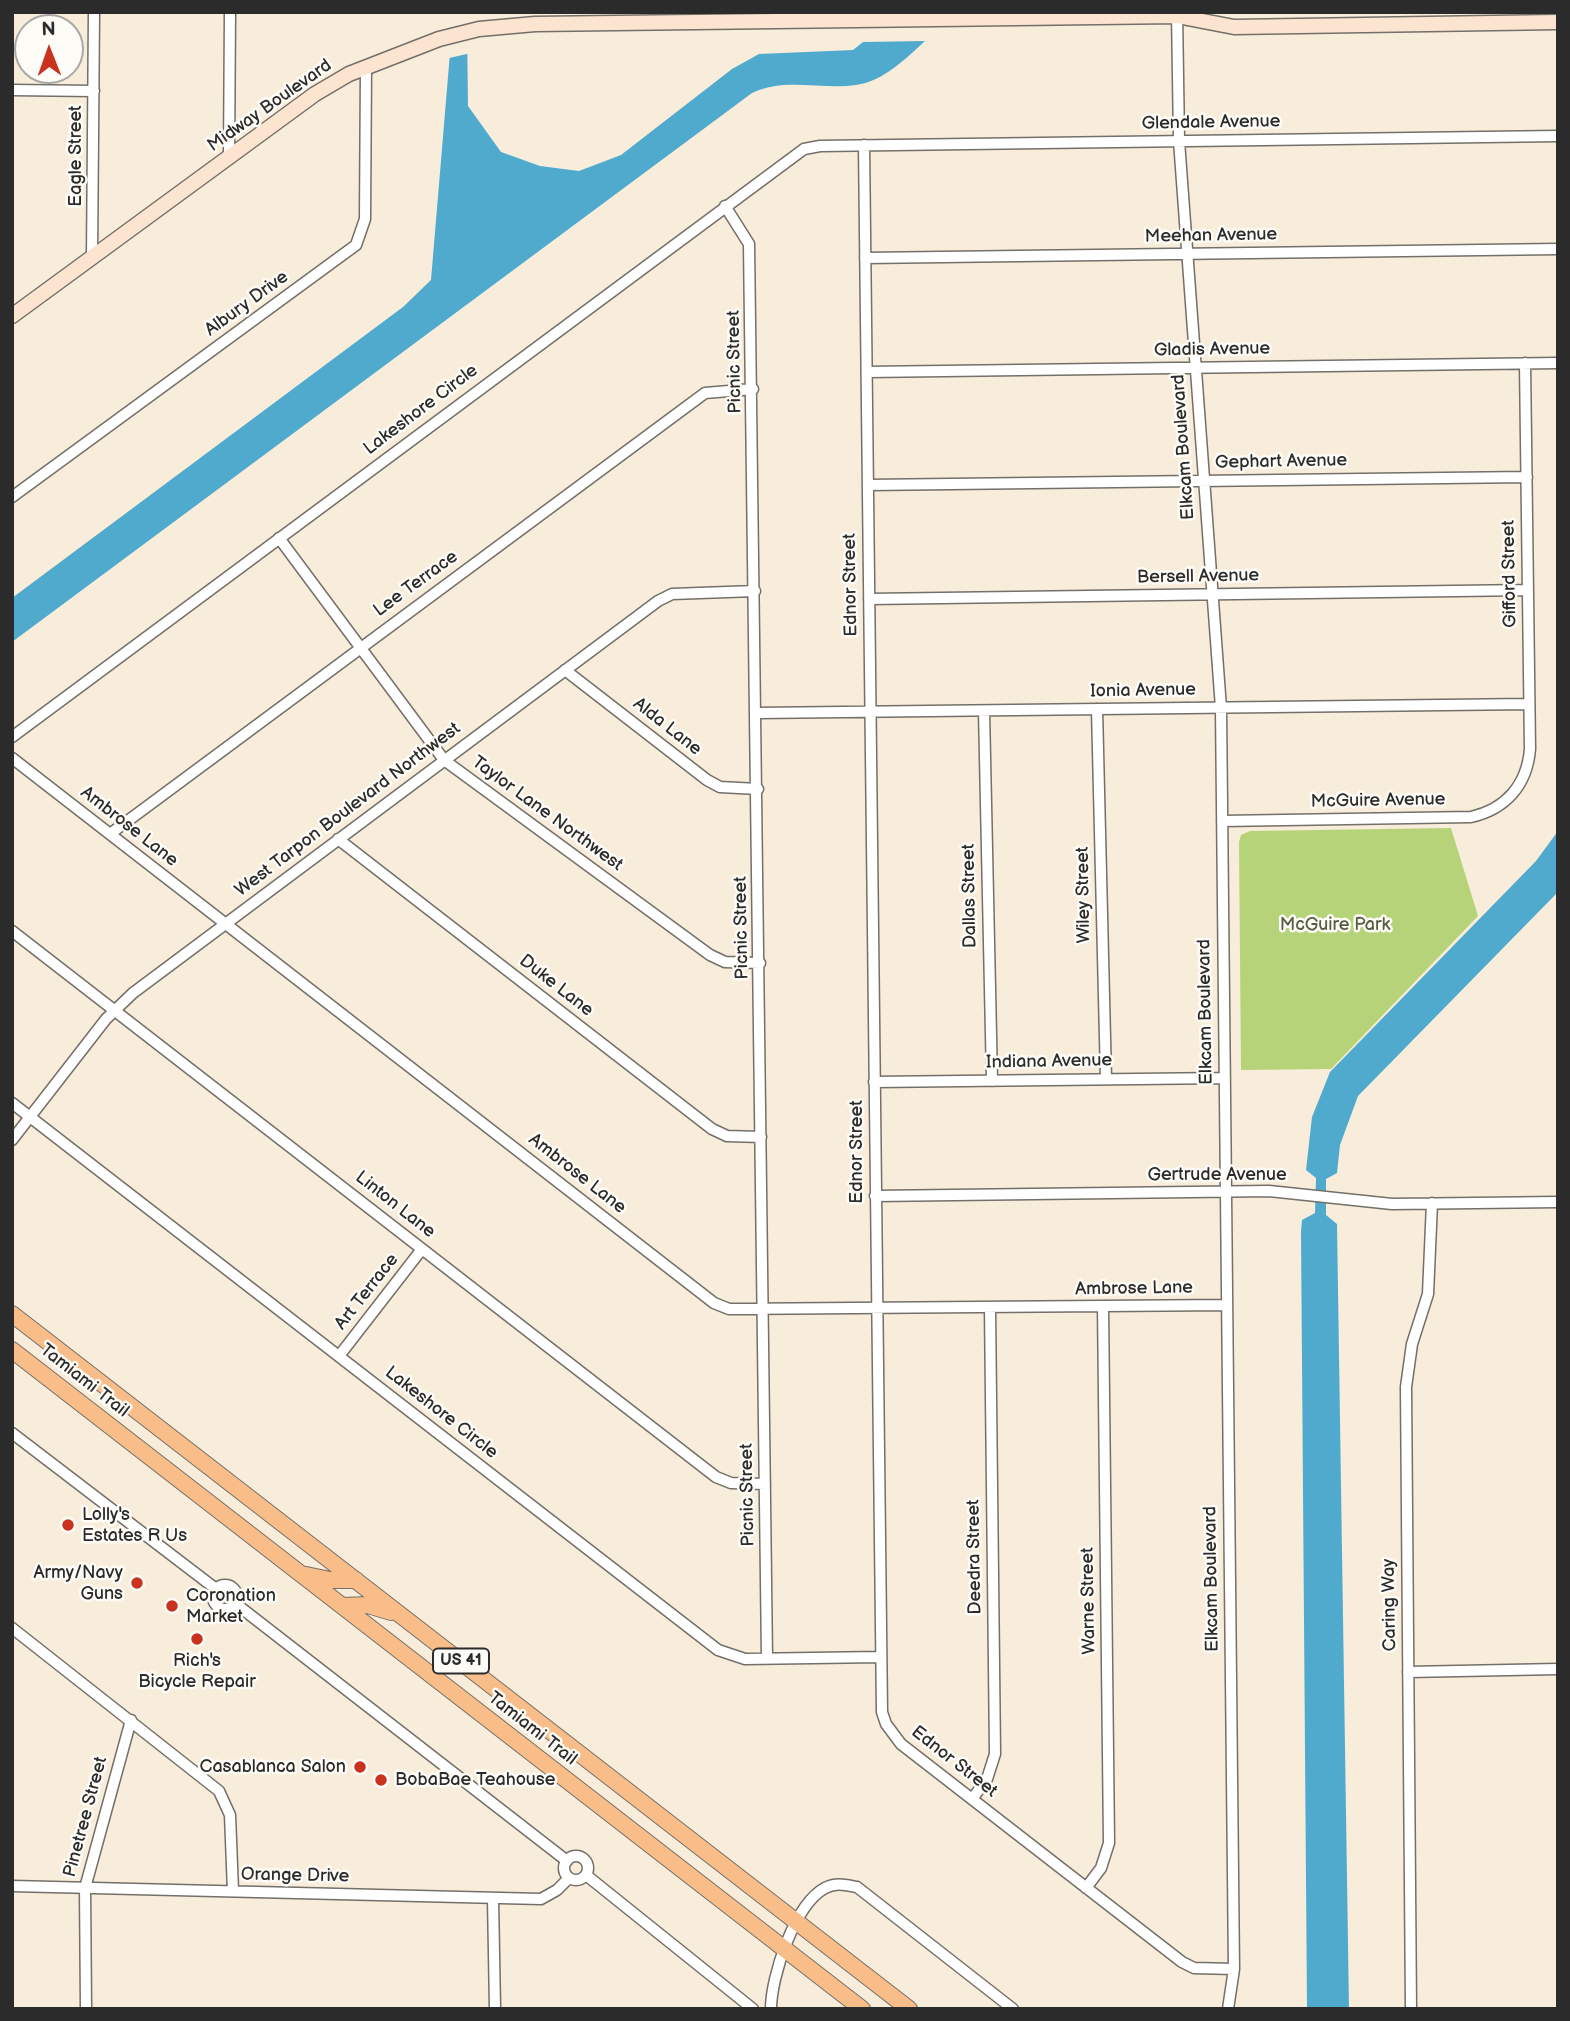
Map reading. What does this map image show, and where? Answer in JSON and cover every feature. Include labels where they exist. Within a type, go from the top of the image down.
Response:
[{"type":"main road","name":"Tamiami Trail","points":[[12,1314],[909,2009]]},
{"type":"main road","name":"Tamiami Trail","points":[[12,1350],[862,2009]]},
{"type":"main road","points":[[300,1573],[330,1580],[356,1580]]},
{"type":"main road","points":[[343,1606],[368,1605],[400,1614]]},
{"type":"street","name":"Eagle Street","points":[[92,257],[94,12]]},
{"type":"street","points":[[229,158],[230,12]]},
{"type":"street","name":"Midway Boulevard","points":[[12,316],[315,94],[366,66],[439,39],[479,29],[696,17],[1181,14],[1234,27],[1558,22]]},
{"type":"street","name":"Elkcam Boulevard","points":[[1181,14],[1179,141],[1221,708],[1234,1969],[1228,2009]]},
{"type":"street","name":"Albury Drive","points":[[12,497],[356,245],[365,219],[366,66]]},
{"type":"street","points":[[12,90],[94,91]]},
{"type":"street","name":"Glendale Avenue","points":[[864,145],[1558,136]]},
{"type":"street","name":"Lakeshore Circle","points":[[12,737],[804,149],[864,145]]},
{"type":"street","name":"Ednor Street","points":[[864,145],[882,1712],[892,1735],[1182,1962],[1194,1968],[1234,1969]]},
{"type":"street","name":"Picnic Street","points":[[724,206],[750,244],[767,1658]]},
{"type":"street","name":"Meehan Avenue","points":[[865,258],[1558,250]]},
{"type":"street","name":"Gifford Street","points":[[1521,783],[1529,762],[1530,704],[1525,363]]},
{"type":"street","name":"Gladis Avenue","points":[[866,372],[1558,363]]},
{"type":"street","name":"Lee Terrace","points":[[110,834],[705,393],[753,389]]},
{"type":"street","name":"Gephart Avenue","points":[[868,485],[1527,477]]},
{"type":"street","name":"Taylor Lane Northwest","points":[[279,538],[444,760],[710,955],[725,962],[760,963]]},
{"type":"street","name":"Bersell Avenue","points":[[869,599],[1528,590]]},
{"type":"street","name":"West Tarpon Boulevard Northwest","points":[[12,1140],[115,1010],[142,985],[565,670],[672,594],[755,591]]},
{"type":"street","name":"Alda Lane","points":[[565,670],[706,780],[720,787],[758,789]]},
{"type":"street","name":"Ionia Avenue","points":[[757,713],[1530,704]]},
{"type":"street","name":"Wiley Street","points":[[1097,709],[1105,1079]]},
{"type":"street","name":"Dallas Street","points":[[984,710],[992,1080]]},
{"type":"street","name":"Ambrose Lane","points":[[12,758],[714,1303],[729,1310],[1227,1305]]},
{"type":"street","name":"McGuire Avenue","points":[[1222,821],[1471,817],[1497,808],[1521,783]]},
{"type":"street","name":"Duke Lane","points":[[338,839],[712,1129],[727,1136],[761,1137]]},
{"type":"street","name":"Linton Lane","points":[[12,931],[716,1477],[731,1483],[765,1485]]},
{"type":"street","name":"Indiana Avenue","points":[[874,1082],[1225,1078]]},
{"type":"street","name":"Lakeshore Circle","points":[[12,1103],[718,1650],[733,1657],[880,1657]]},
{"type":"street","name":"Gertrude Avenue","points":[[875,1196],[1226,1191],[1306,1194],[1384,1203],[1558,1202]]},
{"type":"street","name":"Caring Way","points":[[1411,2009],[1406,1387],[1412,1344],[1428,1294],[1432,1203]]},
{"type":"street","name":"Art Terrace","points":[[339,1356],[422,1249]]},
{"type":"street","name":"Warne Street","points":[[1086,1888],[1101,1868],[1109,1843],[1103,1306]]},
{"type":"street","name":"Deedra Street","points":[[971,1799],[987,1779],[995,1754],[990,1308]]},
{"type":"street","points":[[12,1433],[216,1589]]},
{"type":"street","points":[[225,1585],[233,1587],[237,1594],[236,1604],[227,1609],[219,1608],[213,1598],[216,1589],[225,1585]]},
{"type":"street","points":[[236,1604],[567,1861]]},
{"type":"street","points":[[12,1629],[209,1782],[226,1802],[230,1815],[233,1891]]},
{"type":"street","points":[[1408,1672],[1558,1669]]},
{"type":"street","name":"Pinetree Street","points":[[86,2009],[85,1888],[131,1720]]},
{"type":"street","points":[[573,1856],[582,1857],[587,1863],[586,1875],[580,1879],[569,1878],[564,1868],[567,1861],[573,1856]]},
{"type":"street","points":[[586,1875],[753,2009]]},
{"type":"street","name":"Orange Drive","points":[[12,1886],[541,1899],[557,1890],[569,1878]]},
{"type":"street","points":[[771,2009],[775,1974],[797,1922],[816,1895],[827,1886],[842,1884],[857,1887],[1013,2009]]},
{"type":"street","points":[[493,1898],[495,2009]]},
{"type":"green space","name":"McGuire Park","points":[[1451,828],[1478,916],[1331,1069],[1241,1070],[1241,835],[1250,831]]},
{"type":"water","points":[[467,27],[468,106],[501,152],[540,166],[579,171],[621,155],[732,69],[759,54],[853,50],[863,42],[925,41],[894,68],[866,83],[843,86],[777,86],[752,93],[12,642],[12,598],[403,307],[431,280],[452,29]]},
{"type":"water","points":[[1558,831],[1558,892],[1358,1096],[1340,1145],[1337,1173],[1326,1179],[1326,1215],[1337,1224],[1349,2009],[1307,2009],[1301,1232],[1302,1220],[1315,1213],[1316,1178],[1306,1170],[1312,1117],[1330,1072],[1536,861]]},
{"type":"pier","points":[[448,12],[470,12],[471,53],[445,59]]},
{"type":"place","name":"Lolly's Estates R Us","points":[[68,1525]]},
{"type":"place","name":"Army/Navy Guns","points":[[137,1583]]},
{"type":"place","name":"Coronation Market","points":[[172,1606]]},
{"type":"place","name":"Rich's Bicycle Repair","points":[[197,1639]]},
{"type":"place","name":"Casablanca Salon","points":[[360,1767]]},
{"type":"place","name":"BobaBae Teahouse","points":[[381,1780]]}]
